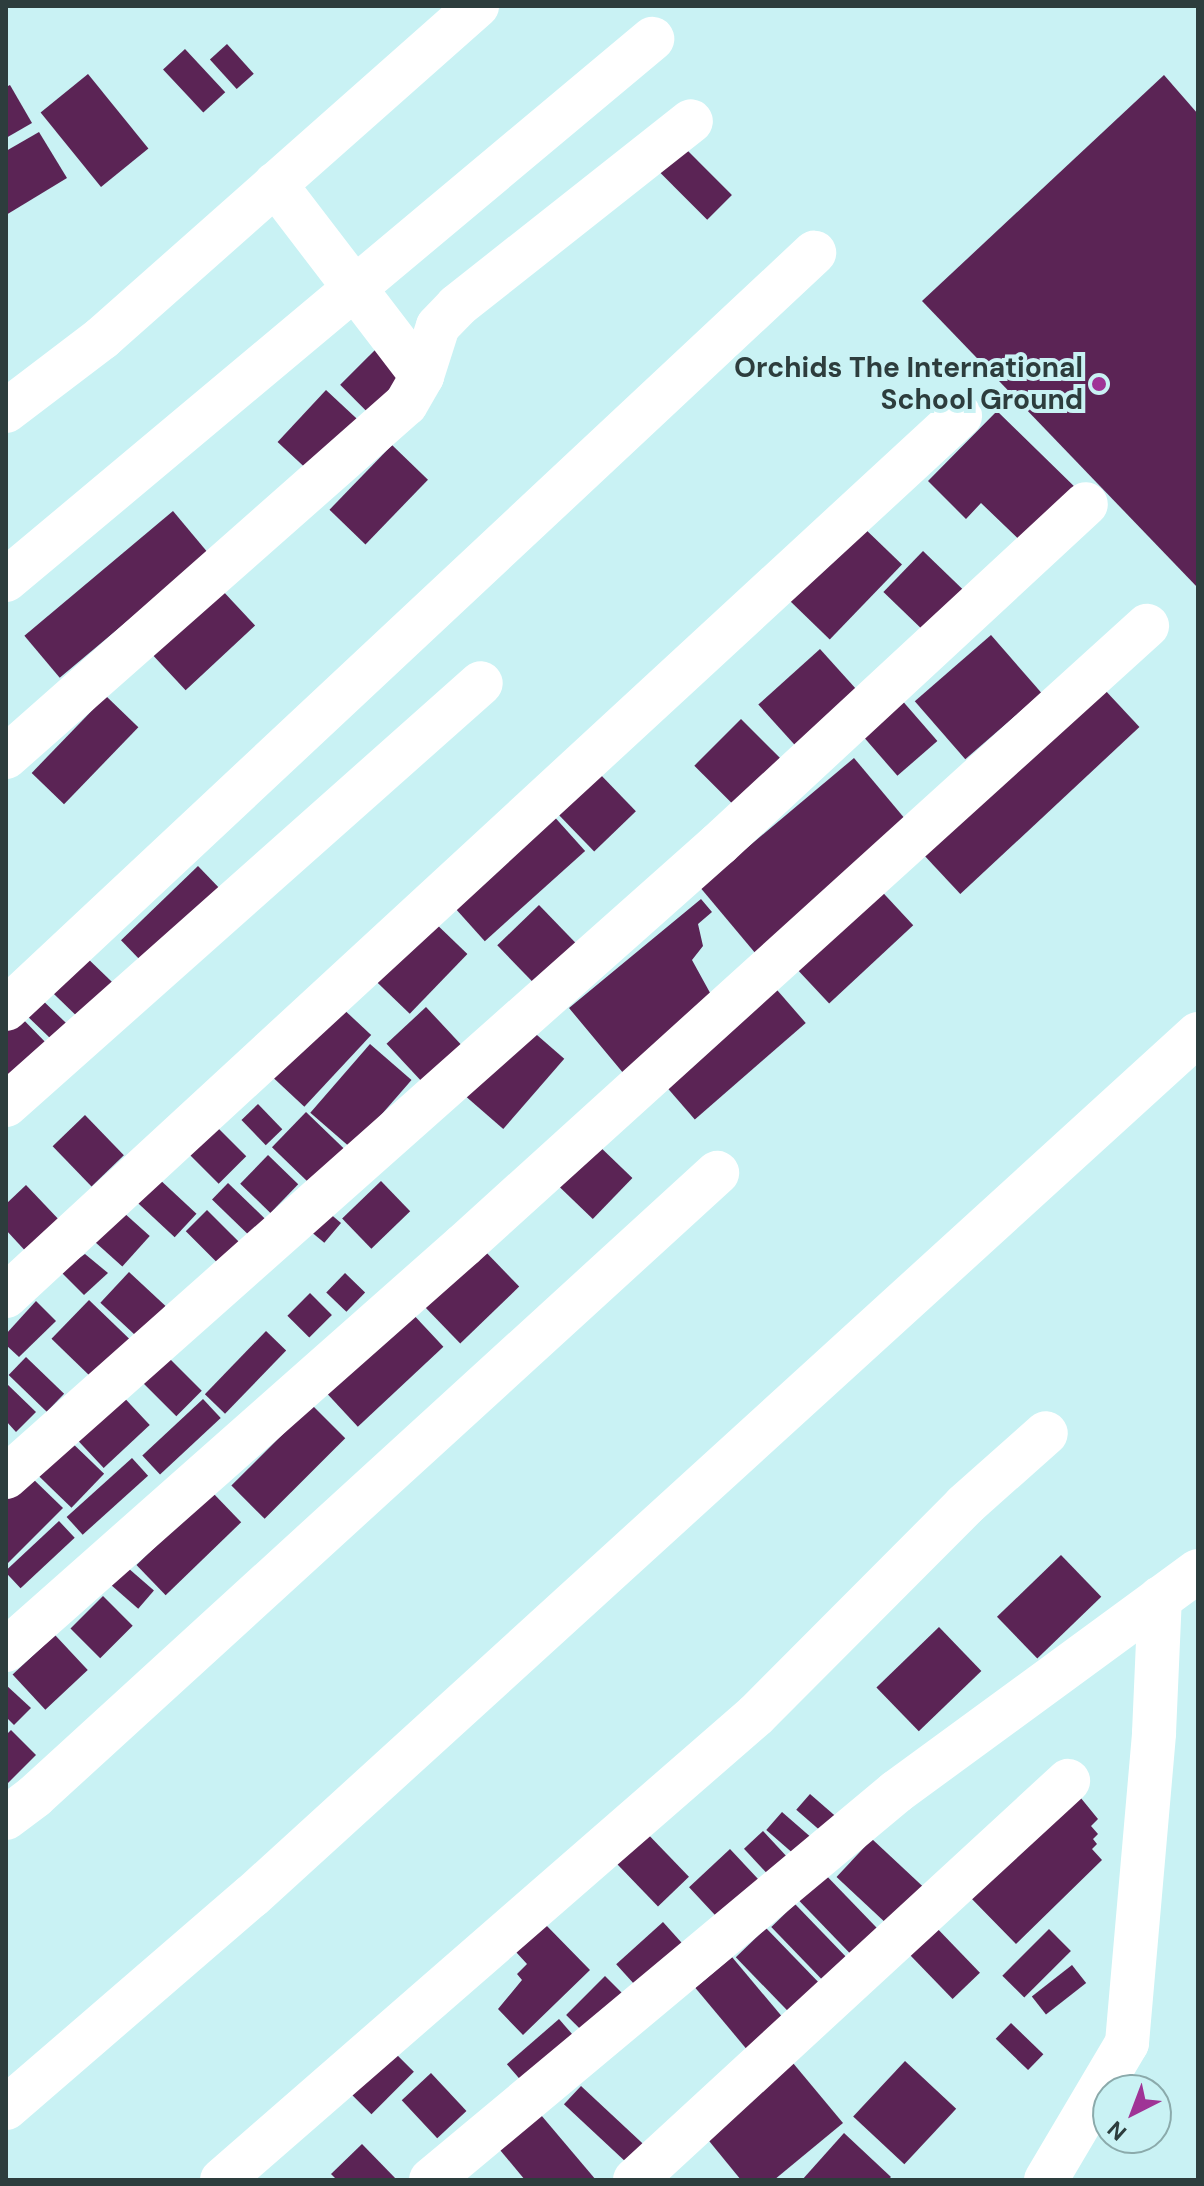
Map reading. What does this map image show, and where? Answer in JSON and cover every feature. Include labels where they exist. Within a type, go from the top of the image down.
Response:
[{"type":"street","points":[[6,411],[102,338],[477,6]]},
{"type":"street","points":[[6,580],[652,39]]},
{"type":"street","points":[[6,757],[406,404],[422,376],[438,326],[457,306],[691,121]]},
{"type":"street","points":[[275,184],[422,376]]},
{"type":"street","points":[[6,1009],[814,253]]},
{"type":"street","points":[[6,1296],[960,416]]},
{"type":"street","points":[[6,1477],[719,844],[1086,504]]},
{"type":"street","points":[[6,1650],[464,1245],[1147,626]]},
{"type":"street","points":[[6,1105],[481,683]]},
{"type":"street","points":[[6,2108],[264,1885],[1198,1034]]},
{"type":"street","points":[[6,1818],[717,1173]]},
{"type":"street","points":[[222,2180],[756,1715],[965,1505],[1046,1433]]},
{"type":"street","points":[[446,2175],[896,1792],[1198,1571]]},
{"type":"street","points":[[1046,2180],[1127,2043],[1154,1733],[1160,1598]]},
{"type":"street","points":[[635,2180],[1068,1781]]},
{"type":"building","points":[[227,44],[254,74],[237,89],[210,59]]},
{"type":"building","points":[[185,49],[225,92],[203,113],[163,69]]},
{"type":"building","points":[[88,74],[148,149],[101,187],[41,112]]},
{"type":"building","name":"Orchids The International School Ground","points":[[1164,75],[1198,114],[1198,588],[922,301]]},
{"type":"building","points":[[10,85],[32,123],[6,138],[6,87]]},
{"type":"building","points":[[39,132],[67,178],[6,215],[6,151]]},
{"type":"building","points":[[681,144],[732,195],[707,220],[656,169]]},
{"type":"building","points":[[384,341],[415,372],[371,416],[340,385]]},
{"type":"building","points":[[326,390],[360,422],[312,474],[278,442]]},
{"type":"building","points":[[997,411],[1081,493],[1027,547],[981,503],[966,519],[928,481]]},
{"type":"building","points":[[392,445],[428,480],[365,544],[329,510]]},
{"type":"building","points":[[173,511],[208,553],[60,678],[24,636]]},
{"type":"building","points":[[861,525],[902,565],[830,639],[789,600]]},
{"type":"building","points":[[923,551],[965,591],[925,632],[883,592]]},
{"type":"building","points":[[221,589],[255,626],[186,690],[152,654]]},
{"type":"building","points":[[991,635],[1042,693],[965,759],[915,701]]},
{"type":"building","points":[[820,649],[861,695],[800,751],[758,705]]},
{"type":"building","points":[[1104,689],[1139,727],[960,894],[925,856]]},
{"type":"building","points":[[106,696],[138,727],[64,804],[32,773]]},
{"type":"building","points":[[900,698],[937,741],[897,776],[860,733]]},
{"type":"building","points":[[741,719],[785,763],[738,810],[694,766]]},
{"type":"building","points":[[854,758],[912,827],[758,956],[700,887]]},
{"type":"building","points":[[597,771],[636,811],[594,852],[555,811]]},
{"type":"building","points":[[551,813],[585,851],[485,941],[451,903]]},
{"type":"building","points":[[198,866],[228,897],[151,971],[121,940]]},
{"type":"building","points":[[873,882],[913,925],[829,1004],[789,960]]},
{"type":"building","points":[[701,899],[712,912],[698,924],[703,946],[692,960],[714,1000],[624,1074],[569,1008]]},
{"type":"building","points":[[539,905],[584,952],[542,992],[497,945]]},
{"type":"building","points":[[430,918],[467,954],[410,1014],[372,978]]},
{"type":"building","points":[[82,953],[117,987],[83,1022],[48,988]]},
{"type":"building","points":[[771,983],[806,1023],[695,1119],[660,1079]]},
{"type":"building","points":[[35,993],[67,1024],[52,1040],[20,1009]]},
{"type":"building","points":[[339,1005],[371,1035],[304,1107],[272,1077]]},
{"type":"building","points":[[426,1007],[463,1046],[423,1083],[387,1044]]},
{"type":"building","points":[[15,1011],[52,1049],[6,1078],[6,1019]]},
{"type":"building","points":[[522,1022],[564,1059],[503,1129],[461,1092]]},
{"type":"building","points":[[370,1044],[412,1080],[352,1149],[310,1113]]},
{"type":"building","points":[[258,1104],[282,1129],[266,1145],[241,1120]]},
{"type":"building","points":[[306,1112],[344,1149],[310,1184],[272,1147]]},
{"type":"building","points":[[85,1115],[124,1155],[92,1187],[53,1146]]},
{"type":"building","points":[[213,1123],[246,1156],[219,1184],[185,1151]]},
{"type":"building","points":[[595,1142],[632,1178],[593,1219],[555,1183]]},
{"type":"building","points":[[268,1155],[298,1184],[270,1213],[240,1184]]},
{"type":"building","points":[[157,1177],[196,1214],[175,1237],[135,1200]]},
{"type":"building","points":[[381,1181],[410,1211],[371,1249],[342,1219]]},
{"type":"building","points":[[228,1183],[268,1221],[252,1238],[212,1200]]},
{"type":"building","points":[[26,1185],[63,1224],[30,1256],[6,1230],[6,1204]]},
{"type":"building","points":[[207,1210],[243,1246],[222,1267],[186,1231]]},
{"type":"building","points":[[123,1212],[150,1236],[122,1267],[96,1242]]},
{"type":"building","points":[[328,1212],[341,1223],[324,1243],[311,1232]]},
{"type":"building","points":[[481,1247],[519,1287],[460,1344],[422,1304]]},
{"type":"building","points":[[85,1254],[108,1273],[84,1295],[60,1271]]},
{"type":"building","points":[[129,1272],[166,1306],[137,1337],[100,1303]]},
{"type":"building","points":[[345,1273],[365,1292],[346,1312],[326,1292]]},
{"type":"building","points":[[310,1293],[332,1315],[309,1338],[287,1316]]},
{"type":"building","points":[[89,1300],[130,1340],[92,1378],[51,1339]]},
{"type":"building","points":[[36,1301],[56,1321],[19,1357],[6,1345],[6,1334]]},
{"type":"building","points":[[410,1311],[443,1347],[358,1427],[324,1391]]},
{"type":"building","points":[[266,1331],[286,1350],[225,1414],[205,1394]]},
{"type":"building","points":[[165,1354],[202,1391],[176,1416],[140,1379]]},
{"type":"building","points":[[26,1357],[64,1394],[47,1412],[9,1375]]},
{"type":"building","points":[[6,1383],[36,1412],[16,1432],[6,1421]]},
{"type":"building","points":[[117,1390],[150,1425],[104,1468],[71,1433]]},
{"type":"building","points":[[203,1399],[221,1418],[160,1475],[142,1456]]},
{"type":"building","points":[[312,1405],[345,1438],[265,1519],[231,1486]]},
{"type":"building","points":[[66,1437],[104,1474],[71,1508],[33,1471]]},
{"type":"building","points":[[132,1458],[148,1476],[83,1535],[67,1517]]},
{"type":"building","points":[[30,1476],[63,1508],[6,1565],[6,1500]]},
{"type":"building","points":[[212,1492],[241,1522],[166,1595],[136,1565]]},
{"type":"building","points":[[59,1521],[75,1538],[21,1588],[6,1570]]},
{"type":"building","points":[[1061,1555],[1101,1597],[1037,1659],[997,1617]]},
{"type":"building","points":[[120,1561],[154,1591],[138,1609],[104,1579]]},
{"type":"building","points":[[103,1596],[133,1626],[100,1658],[70,1629]]},
{"type":"building","points":[[939,1627],[981,1671],[919,1731],[876,1687]]},
{"type":"building","points":[[55,1635],[88,1670],[45,1710],[13,1675]]},
{"type":"building","points":[[6,1685],[31,1708],[14,1725],[6,1717]]},
{"type":"building","points":[[11,1730],[36,1755],[6,1785],[6,1735]]},
{"type":"building","points":[[1076,1792],[1098,1819],[1091,1826],[1098,1834],[1093,1839],[1097,1844],[1092,1849],[1102,1860],[1016,1944],[969,1896]]},
{"type":"building","points":[[810,1794],[838,1818],[824,1834],[796,1810]]},
{"type":"building","points":[[782,1812],[814,1840],[799,1858],[766,1830]]},
{"type":"building","points":[[641,1827],[689,1877],[658,1907],[610,1857]]},
{"type":"building","points":[[763,1831],[793,1863],[774,1881],[744,1849]]},
{"type":"building","points":[[872,1839],[926,1889],[891,1927],[837,1877]]},
{"type":"building","points":[[730,1849],[763,1884],[722,1922],[689,1887]]},
{"type":"building","points":[[820,1869],[878,1929],[851,1954],[793,1895]]},
{"type":"building","points":[[795,1904],[852,1963],[828,1986],[771,1927]]},
{"type":"building","points":[[663,1922],[693,1955],[646,1998],[616,1964]]},
{"type":"building","points":[[932,1923],[980,1973],[953,1999],[905,1949]]},
{"type":"building","points":[[545,1924],[590,1970],[523,2035],[498,2009],[522,1980],[517,1974],[527,1964],[516,1952]]},
{"type":"building","points":[[766,1928],[826,1990],[796,2019],[736,1957]]},
{"type":"building","points":[[1049,1929],[1071,1951],[1024,1998],[1002,1976]]},
{"type":"building","points":[[732,1957],[784,2019],[747,2050],[695,1988]]},
{"type":"building","points":[[1072,1965],[1086,1983],[1046,2015],[1032,1996]]},
{"type":"building","points":[[605,1976],[630,2001],[591,2040],[566,2015]]},
{"type":"building","points":[[559,2019],[581,2044],[529,2089],[507,2064]]},
{"type":"building","points":[[1011,2023],[1043,2054],[1028,2070],[996,2039]]},
{"type":"building","points":[[387,2045],[414,2072],[371,2114],[345,2087]]},
{"type":"building","points":[[905,2061],[956,2109],[904,2164],[853,2117]]},
{"type":"building","points":[[793,2063],[843,2123],[774,2180],[741,2180],[705,2136]]},
{"type":"building","points":[[431,2073],[466,2111],[437,2138],[402,2100]]},
{"type":"building","points":[[581,2086],[645,2146],[628,2164],[564,2104]]},
{"type":"building","points":[[541,2115],[596,2180],[525,2180],[500,2150]]},
{"type":"building","points":[[844,2133],[891,2177],[888,2180],[802,2180]]},
{"type":"building","points":[[362,2144],[397,2180],[337,2180],[331,2174]]},
{"type":"place","name":"Orchids The International School Ground","points":[[1099,384]]}]
